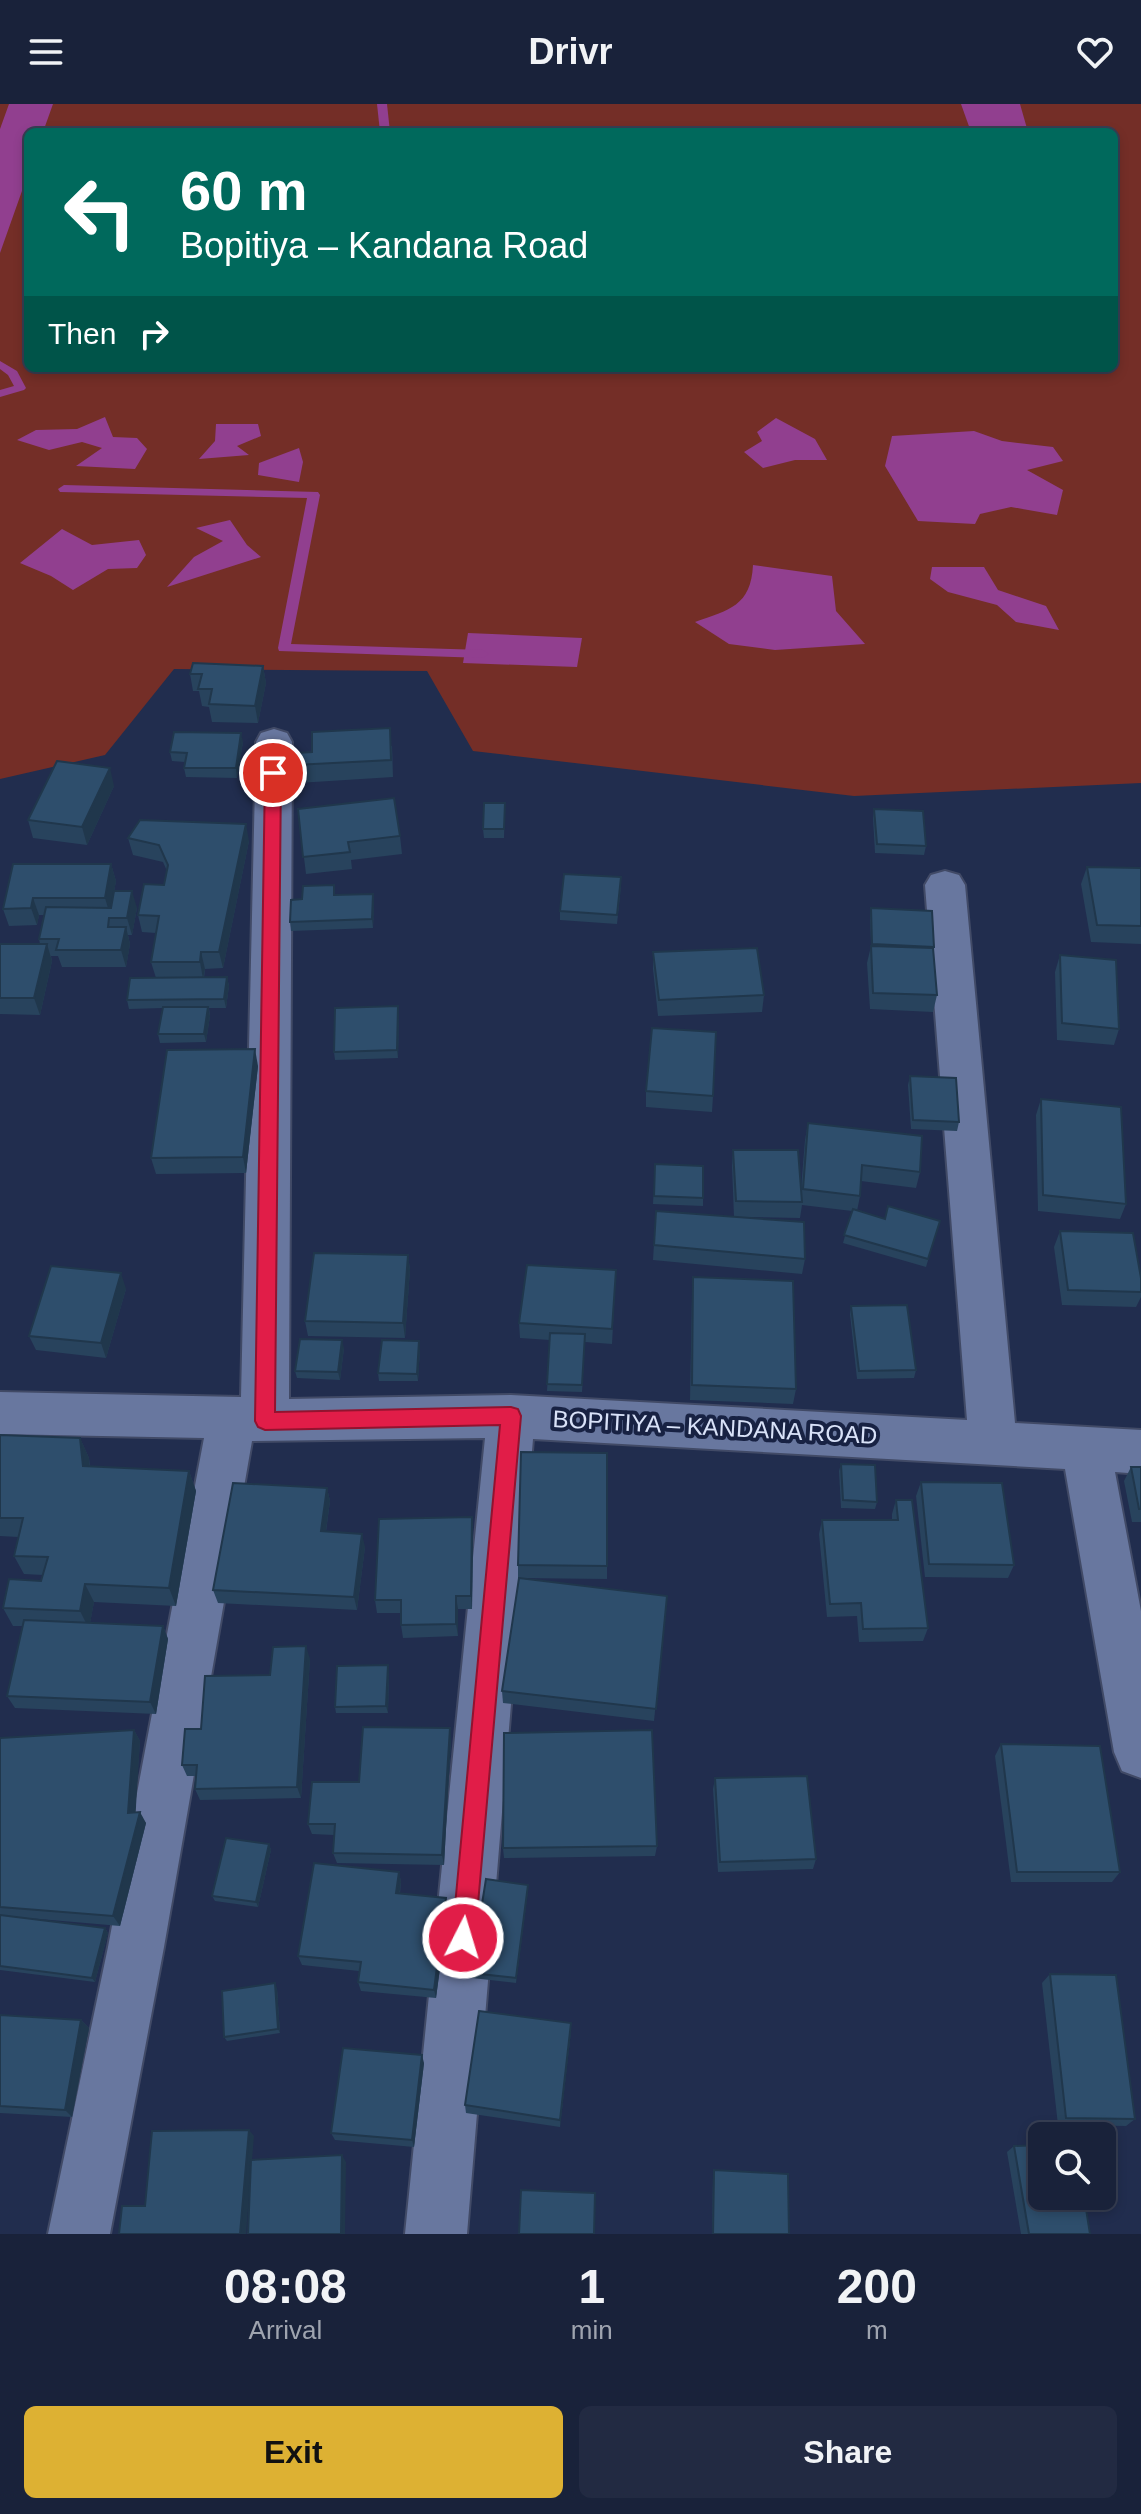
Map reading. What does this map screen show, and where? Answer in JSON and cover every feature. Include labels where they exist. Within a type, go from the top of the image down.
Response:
[{"type":"street","points":[[79,2234],[136,1947],[249,1419],[274,742]]},
{"type":"street","points":[[945,885],[993,1443]]},
{"type":"street","name":"BOPITIYA – KANDANA ROAD","points":[[0,1413],[249,1419],[511,1416],[1141,1452]]},
{"type":"street","points":[[436,2234],[511,1416]]},
{"type":"street","points":[[1086,1450],[1141,1752]]},
{"type":"shaded area","points":[[0,104],[1141,104],[1141,783],[854,796],[473,751],[427,671],[174,669],[105,755],[0,779]]},
{"type":"shaded area","points":[[9,104],[53,104],[44,128],[24,128],[24,185],[0,253],[0,129]]},
{"type":"shaded area","points":[[961,104],[1020,104],[1027,128],[970,128]]},
{"type":"shaded area","points":[[105,417],[113,437],[137,438],[147,449],[135,469],[76,466],[102,448],[82,442],[49,450],[17,440],[36,430],[77,429]]},
{"type":"shaded area","points":[[776,418],[815,439],[827,460],[795,460],[763,468],[744,452],[762,441],[757,432]]},
{"type":"shaded area","points":[[216,424],[258,424],[261,436],[237,446],[249,455],[199,459],[215,441]]},
{"type":"shaded area","points":[[974,431],[1002,441],[1053,447],[1063,461],[1027,470],[1063,490],[1057,515],[1011,507],[980,514],[975,524],[918,521],[885,466],[892,436]]},
{"type":"shaded area","points":[[299,448],[303,462],[299,482],[258,475],[259,463]]},
{"type":"shaded area","points":[[230,520],[247,545],[261,557],[167,587],[194,557],[223,541],[196,528]]},
{"type":"shaded area","points":[[62,529],[92,545],[139,540],[146,555],[137,568],[108,569],[73,590],[51,576],[20,563]]},
{"type":"shaded area","points":[[753,565],[832,576],[836,611],[865,644],[775,650],[729,644],[695,622],[728,610],[743,598],[748,590]]},
{"type":"shaded area","points":[[932,567],[984,567],[998,590],[1046,606],[1059,630],[1016,622],[997,605],[948,592],[930,579]]},
{"type":"shaded area","points":[[468,633],[582,638],[577,667],[463,663]]},
{"type":"building","points":[[193,663],[263,666],[255,706],[209,704],[212,689],[198,689],[202,674],[190,674]]},
{"type":"building","points":[[390,728],[391,760],[295,765],[295,753],[312,752],[312,732]]},
{"type":"building","points":[[174,732],[241,733],[236,768],[184,768],[187,753],[170,752]]},
{"type":"building","points":[[57,761],[110,768],[82,827],[28,820]]},
{"type":"building","points":[[394,798],[400,836],[348,842],[350,852],[303,857],[298,809]]},
{"type":"building","points":[[484,803],[505,803],[504,829],[483,829]]},
{"type":"building","points":[[874,809],[923,811],[926,846],[877,844]]},
{"type":"building","points":[[140,820],[246,824],[219,952],[201,952],[200,962],[151,962],[159,916],[138,915],[144,884],[164,885],[168,865],[159,845],[128,838]]},
{"type":"building","points":[[13,864],[111,864],[105,898],[33,898],[31,908],[3,909]]},
{"type":"building","points":[[1087,867],[1141,868],[1141,926],[1097,925]]},
{"type":"building","points":[[564,874],[621,877],[617,915],[560,911]]},
{"type":"building","points":[[334,885],[334,895],[373,894],[372,919],[290,922],[291,900],[302,899],[303,886]]},
{"type":"building","points":[[114,891],[132,891],[127,918],[109,918],[108,927],[126,927],[121,950],[56,950],[59,939],[39,939],[46,907],[111,908]]},
{"type":"building","points":[[871,908],[932,911],[934,947],[872,944]]},
{"type":"building","points":[[0,944],[47,944],[34,998],[0,998]]},
{"type":"building","points":[[871,946],[933,948],[937,995],[873,993]]},
{"type":"building","points":[[757,948],[764,995],[659,1000],[653,952]]},
{"type":"building","points":[[1060,955],[1116,960],[1119,1029],[1062,1023]]},
{"type":"building","points":[[227,977],[224,999],[127,1000],[130,978]]},
{"type":"building","points":[[398,1006],[397,1050],[334,1052],[335,1008]]},
{"type":"building","points":[[163,1007],[208,1007],[204,1034],[158,1034]]},
{"type":"building","points":[[652,1028],[716,1032],[713,1096],[646,1091]]},
{"type":"building","points":[[255,1049],[243,1157],[151,1158],[167,1050]]},
{"type":"building","points":[[910,1076],[956,1078],[959,1122],[913,1120]]},
{"type":"building","points":[[1041,1099],[1121,1107],[1126,1204],[1043,1195]]},
{"type":"building","points":[[808,1123],[922,1136],[920,1172],[862,1165],[860,1196],[803,1189]]},
{"type":"building","points":[[733,1150],[798,1150],[802,1202],[736,1201]]},
{"type":"building","points":[[655,1164],[703,1166],[703,1198],[654,1196]]},
{"type":"building","points":[[888,1206],[940,1221],[928,1259],[844,1235],[853,1209],[885,1219]]},
{"type":"building","points":[[656,1211],[804,1222],[805,1259],[654,1245]]},
{"type":"building","points":[[1060,1231],[1133,1233],[1141,1292],[1068,1290]]},
{"type":"building","points":[[314,1253],[408,1255],[403,1323],[305,1321]]},
{"type":"building","points":[[527,1265],[616,1270],[612,1329],[519,1323]]},
{"type":"building","points":[[51,1266],[121,1273],[101,1343],[29,1336]]},
{"type":"building","points":[[693,1277],[793,1281],[796,1389],[692,1385]]},
{"type":"building","points":[[907,1305],[916,1370],[859,1371],[851,1306]]},
{"type":"building","points":[[550,1333],[585,1334],[582,1385],[547,1384]]},
{"type":"building","points":[[300,1339],[342,1340],[338,1372],[295,1371]]},
{"type":"building","points":[[382,1340],[419,1341],[417,1374],[378,1373]]},
{"type":"building","points":[[0,1435],[80,1438],[83,1466],[189,1471],[169,1588],[85,1584],[80,1611],[3,1608],[9,1579],[41,1581],[48,1557],[14,1556],[23,1518],[0,1518]]},
{"type":"building","points":[[521,1452],[607,1453],[607,1566],[518,1565]]},
{"type":"building","points":[[841,1464],[875,1465],[877,1502],[843,1500]]},
{"type":"building","points":[[1131,1467],[1141,1467],[1141,1509],[1139,1509]]},
{"type":"building","points":[[921,1482],[1002,1483],[1014,1565],[929,1564]]},
{"type":"building","points":[[233,1483],[327,1488],[321,1531],[362,1534],[354,1597],[213,1590]]},
{"type":"building","points":[[896,1500],[912,1500],[928,1628],[863,1629],[861,1603],[830,1604],[822,1520],[898,1520]]},
{"type":"building","points":[[472,1517],[471,1596],[456,1596],[456,1624],[401,1625],[401,1600],[375,1600],[379,1519]]},
{"type":"building","points":[[519,1578],[667,1596],[656,1709],[502,1691]]},
{"type":"building","points":[[24,1620],[163,1626],[150,1702],[7,1696]]},
{"type":"building","points":[[306,1646],[297,1787],[195,1789],[197,1765],[182,1765],[185,1729],[201,1729],[205,1676],[270,1675],[273,1647]]},
{"type":"building","points":[[388,1665],[386,1706],[335,1707],[337,1666]]},
{"type":"building","points":[[363,1727],[450,1728],[442,1855],[333,1853],[335,1824],[308,1824],[312,1782],[359,1782]]},
{"type":"building","points":[[134,1730],[128,1813],[140,1812],[113,1916],[0,1907],[0,1738]]},
{"type":"building","points":[[652,1730],[657,1846],[503,1848],[504,1733]]},
{"type":"building","points":[[1001,1744],[1100,1746],[1120,1872],[1017,1872]]},
{"type":"building","points":[[807,1776],[816,1859],[720,1862],[715,1778]]},
{"type":"building","points":[[226,1838],[269,1844],[256,1902],[212,1896]]},
{"type":"building","points":[[314,1863],[399,1872],[396,1893],[446,1898],[434,1990],[358,1982],[361,1962],[298,1956]]},
{"type":"building","points":[[486,1879],[528,1885],[516,1978],[471,1973]]},
{"type":"building","points":[[0,1915],[105,1928],[92,1978],[0,1966]]},
{"type":"building","points":[[1050,1974],[1116,1975],[1135,2119],[1066,2118]]},
{"type":"building","points":[[275,1983],[278,2029],[224,2037],[222,1991]]},
{"type":"building","points":[[479,2011],[571,2023],[560,2120],[465,2105]]},
{"type":"building","points":[[0,2015],[81,2020],[65,2110],[0,2106]]},
{"type":"building","points":[[343,2048],[422,2055],[412,2140],[331,2133]]},
{"type":"building","points":[[249,2130],[240,2234],[119,2234],[122,2206],[145,2206],[152,2131]]},
{"type":"building","points":[[1014,2146],[1028,2146],[1028,2210],[1086,2210],[1090,2234],[1029,2234]]},
{"type":"building","points":[[342,2155],[341,2234],[248,2234],[251,2160]]},
{"type":"building","points":[[714,2170],[788,2174],[789,2234],[713,2234]]},
{"type":"building","points":[[521,2190],[595,2193],[594,2234],[519,2234]]},
{"type":"waterway","points":[[382,104],[385,128]]},
{"type":"waterway","points":[[0,364],[13,373],[20,388],[0,394]]},
{"type":"waterway","points":[[64,489],[314,495],[284,648],[483,654]]},
{"type":"route","points":[[273,773],[265,1421],[511,1416],[463,1938]]}]
